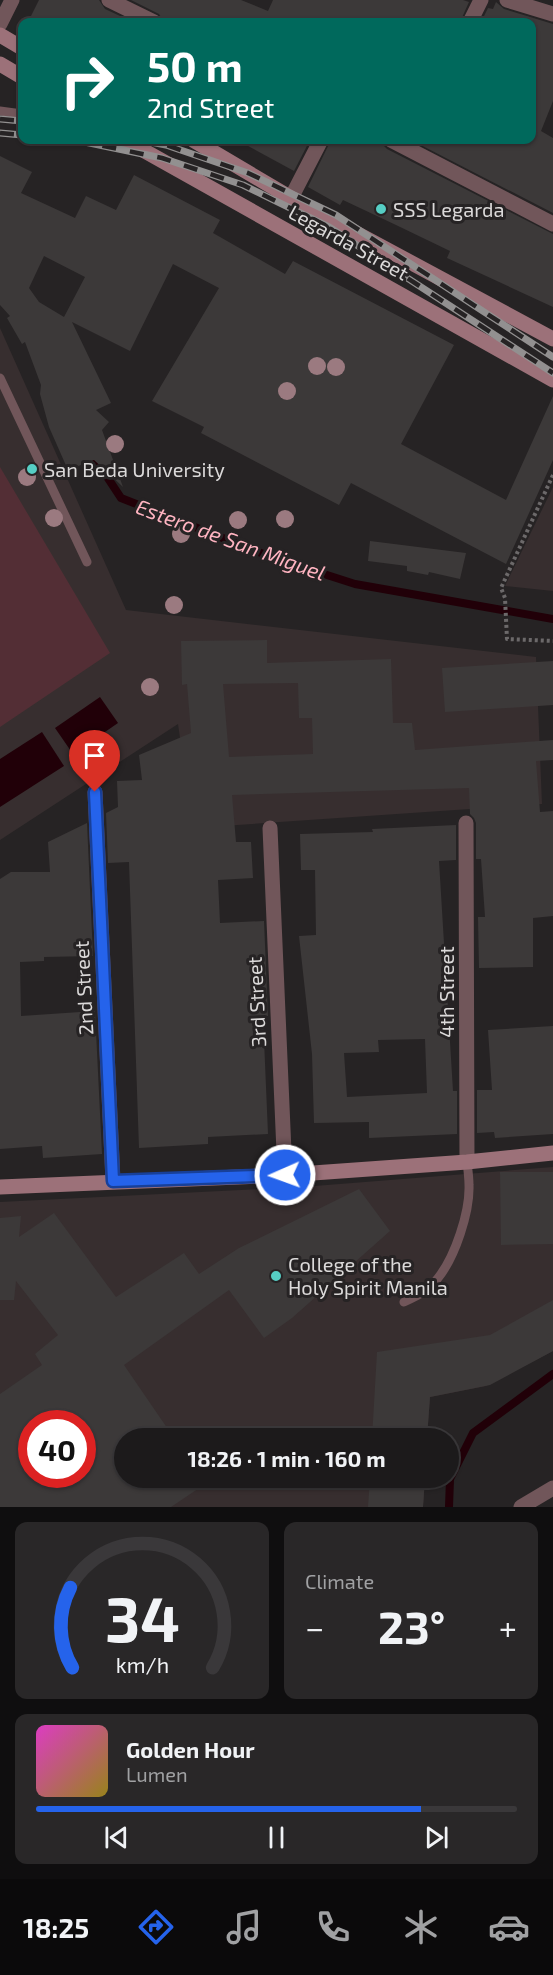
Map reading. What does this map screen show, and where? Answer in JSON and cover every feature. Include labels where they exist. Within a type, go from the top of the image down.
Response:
[{"type":"main road","points":[[0,35],[18,46]]},
{"type":"main road","points":[[0,64],[18,75]]},
{"type":"main road","name":"Legarda Street","points":[[132,144],[553,380]]},
{"type":"main road","name":"Legarda Street","points":[[211,144],[291,198],[553,339]]},
{"type":"main road","points":[[0,1187],[285,1175],[467,1162],[553,1153]]},
{"type":"street","points":[[0,24],[12,0]]},
{"type":"street","points":[[109,0],[146,18]]},
{"type":"street","points":[[472,18],[481,0]]},
{"type":"street","points":[[507,0],[553,14]]},
{"type":"street","points":[[291,198],[319,144]]},
{"type":"street","points":[[400,144],[553,224]]},
{"type":"street","name":"2nd Street","points":[[95,792],[113,1181]]},
{"type":"street","name":"4th Street","points":[[466,823],[467,1162]]},
{"type":"street","name":"3rd Street","points":[[270,828],[285,1175]]},
{"type":"street","points":[[521,1507],[553,1488]]},
{"type":"lane","points":[[0,111],[18,113]]},
{"type":"lane","points":[[0,378],[87,562]]},
{"type":"lane","points":[[404,1302],[420,1295],[438,1278],[456,1245],[470,1187],[467,1162]]},
{"type":"path","points":[[553,475],[501,588],[505,598],[507,639],[553,641]]},
{"type":"shaded area","points":[[0,328],[126,610],[536,657],[542,804],[193,828],[178,724],[0,840]]},
{"type":"shaded area","points":[[0,467],[110,653],[0,727]]},
{"type":"shaded area","points":[[553,487],[553,591],[505,586]]},
{"type":"shaded area","points":[[100,697],[118,723],[73,754],[55,728]]},
{"type":"shaded area","points":[[42,732],[64,766],[0,807],[0,759]]},
{"type":"shaded area","name":"College of the Holy Spirit Manila","points":[[553,1167],[553,1351],[486,1386],[430,1397],[428,1428],[114,1428],[114,1488],[424,1488],[423,1507],[0,1507],[0,1202],[302,1187]]},
{"type":"building","points":[[39,0],[99,0],[105,9],[124,18],[30,18]]},
{"type":"building","points":[[131,0],[241,0],[268,11],[273,0],[463,0],[469,2],[462,18],[162,18],[159,14]]},
{"type":"building","points":[[496,2],[504,9],[533,18],[483,18],[488,8],[493,9]]},
{"type":"building","points":[[536,19],[553,24],[553,101],[541,131],[553,138],[553,213],[419,144],[536,144]]},
{"type":"building","points":[[244,144],[308,144],[294,171]]},
{"type":"building","points":[[329,144],[383,144],[387,149],[553,234],[553,307],[447,258],[450,251],[343,200],[340,205],[308,187]]},
{"type":"building","points":[[0,156],[32,172],[21,193],[75,218],[86,196],[116,210],[134,175],[220,220],[213,233],[285,274],[293,261],[454,345],[401,444],[506,500],[553,396],[553,460],[506,564],[351,483],[339,505],[201,433],[204,427],[152,401],[219,288],[173,264],[130,351],[72,322],[111,403],[96,410],[109,422],[102,430],[123,487],[94,460],[68,470],[49,427],[40,394],[41,385],[25,342],[22,344],[7,318],[10,316],[0,305]],"holes":[[[44,256],[85,277],[64,317],[39,302],[29,288]]]},
{"type":"building","points":[[370,541],[466,553],[460,579],[429,572],[428,575],[407,571],[407,566],[368,561]]},
{"type":"building","points":[[267,640],[267,663],[391,659],[393,723],[412,723],[415,750],[553,740],[553,760],[536,761],[540,812],[553,811],[553,916],[533,918],[533,967],[479,968],[478,917],[485,917],[481,859],[476,859],[476,823],[470,814],[469,788],[232,795],[236,842],[251,842],[253,878],[218,880],[220,923],[264,921],[268,1016],[263,1016],[268,1134],[208,1137],[208,1144],[139,1148],[129,862],[108,863],[106,813],[118,807],[117,781],[142,780],[139,755],[191,733],[187,684],[182,685],[181,641]],"holes":[[[298,683],[299,718],[312,718],[313,754],[229,757],[223,684]]]},
{"type":"building","points":[[553,661],[553,705],[445,712],[442,668]]},
{"type":"building","points":[[87,823],[93,956],[44,957],[44,961],[20,962],[21,1016],[95,1011],[102,1154],[43,1158],[42,1146],[0,1149],[0,879],[11,872],[50,872],[48,842]]},
{"type":"building","points":[[456,825],[456,860],[439,861],[453,1091],[457,1091],[457,1134],[369,1138],[369,1122],[314,1123],[312,1054],[299,936],[316,935],[315,870],[301,870],[300,834],[373,832],[372,829]],"holes":[[[425,1039],[427,1093],[347,1097],[344,1053],[379,1052],[378,1040]]]},
{"type":"building","points":[[553,1026],[553,1134],[495,1138],[494,1132],[477,1133],[477,1090],[492,1090],[488,1030]]},
{"type":"building","points":[[500,1172],[553,1172],[553,1244],[501,1245]]},
{"type":"building","points":[[359,1189],[390,1231],[292,1318],[264,1338],[229,1290],[124,1365],[167,1428],[114,1428],[114,1488],[199,1488],[171,1507],[0,1507],[0,1394],[42,1365],[35,1354],[58,1335],[16,1281],[14,1300],[0,1300],[0,1218],[21,1216],[19,1237],[54,1213],[116,1297],[184,1253],[199,1274],[239,1248]]},
{"type":"building","points":[[553,1300],[553,1351],[490,1385],[430,1397],[428,1428],[373,1428],[377,1352],[490,1335]]},
{"type":"building","points":[[369,1488],[424,1488],[423,1507],[368,1507]]},
{"type":"waterway","name":"Estero de San Miguel","points":[[94,457],[121,498],[271,557],[355,584],[553,619]]},
{"type":"waterway","points":[[449,1507],[450,1479],[473,1433],[553,1374]]},
{"type":"railway","points":[[0,119],[18,121]]},
{"type":"railway","points":[[0,133],[18,135]]},
{"type":"railway","points":[[94,144],[162,158],[243,185],[329,227],[553,373]]},
{"type":"railway","points":[[161,144],[248,173],[336,215],[553,357]]},
{"type":"place","name":"SSS Legarda","points":[[381,209]]},
{"type":"place","name":"San Beda University","points":[[32,469]]},
{"type":"place","name":"College of the Holy Spirit Manila","points":[[276,1276]]},
{"type":"route","points":[[95,792],[113,1181],[285,1175]]}]
